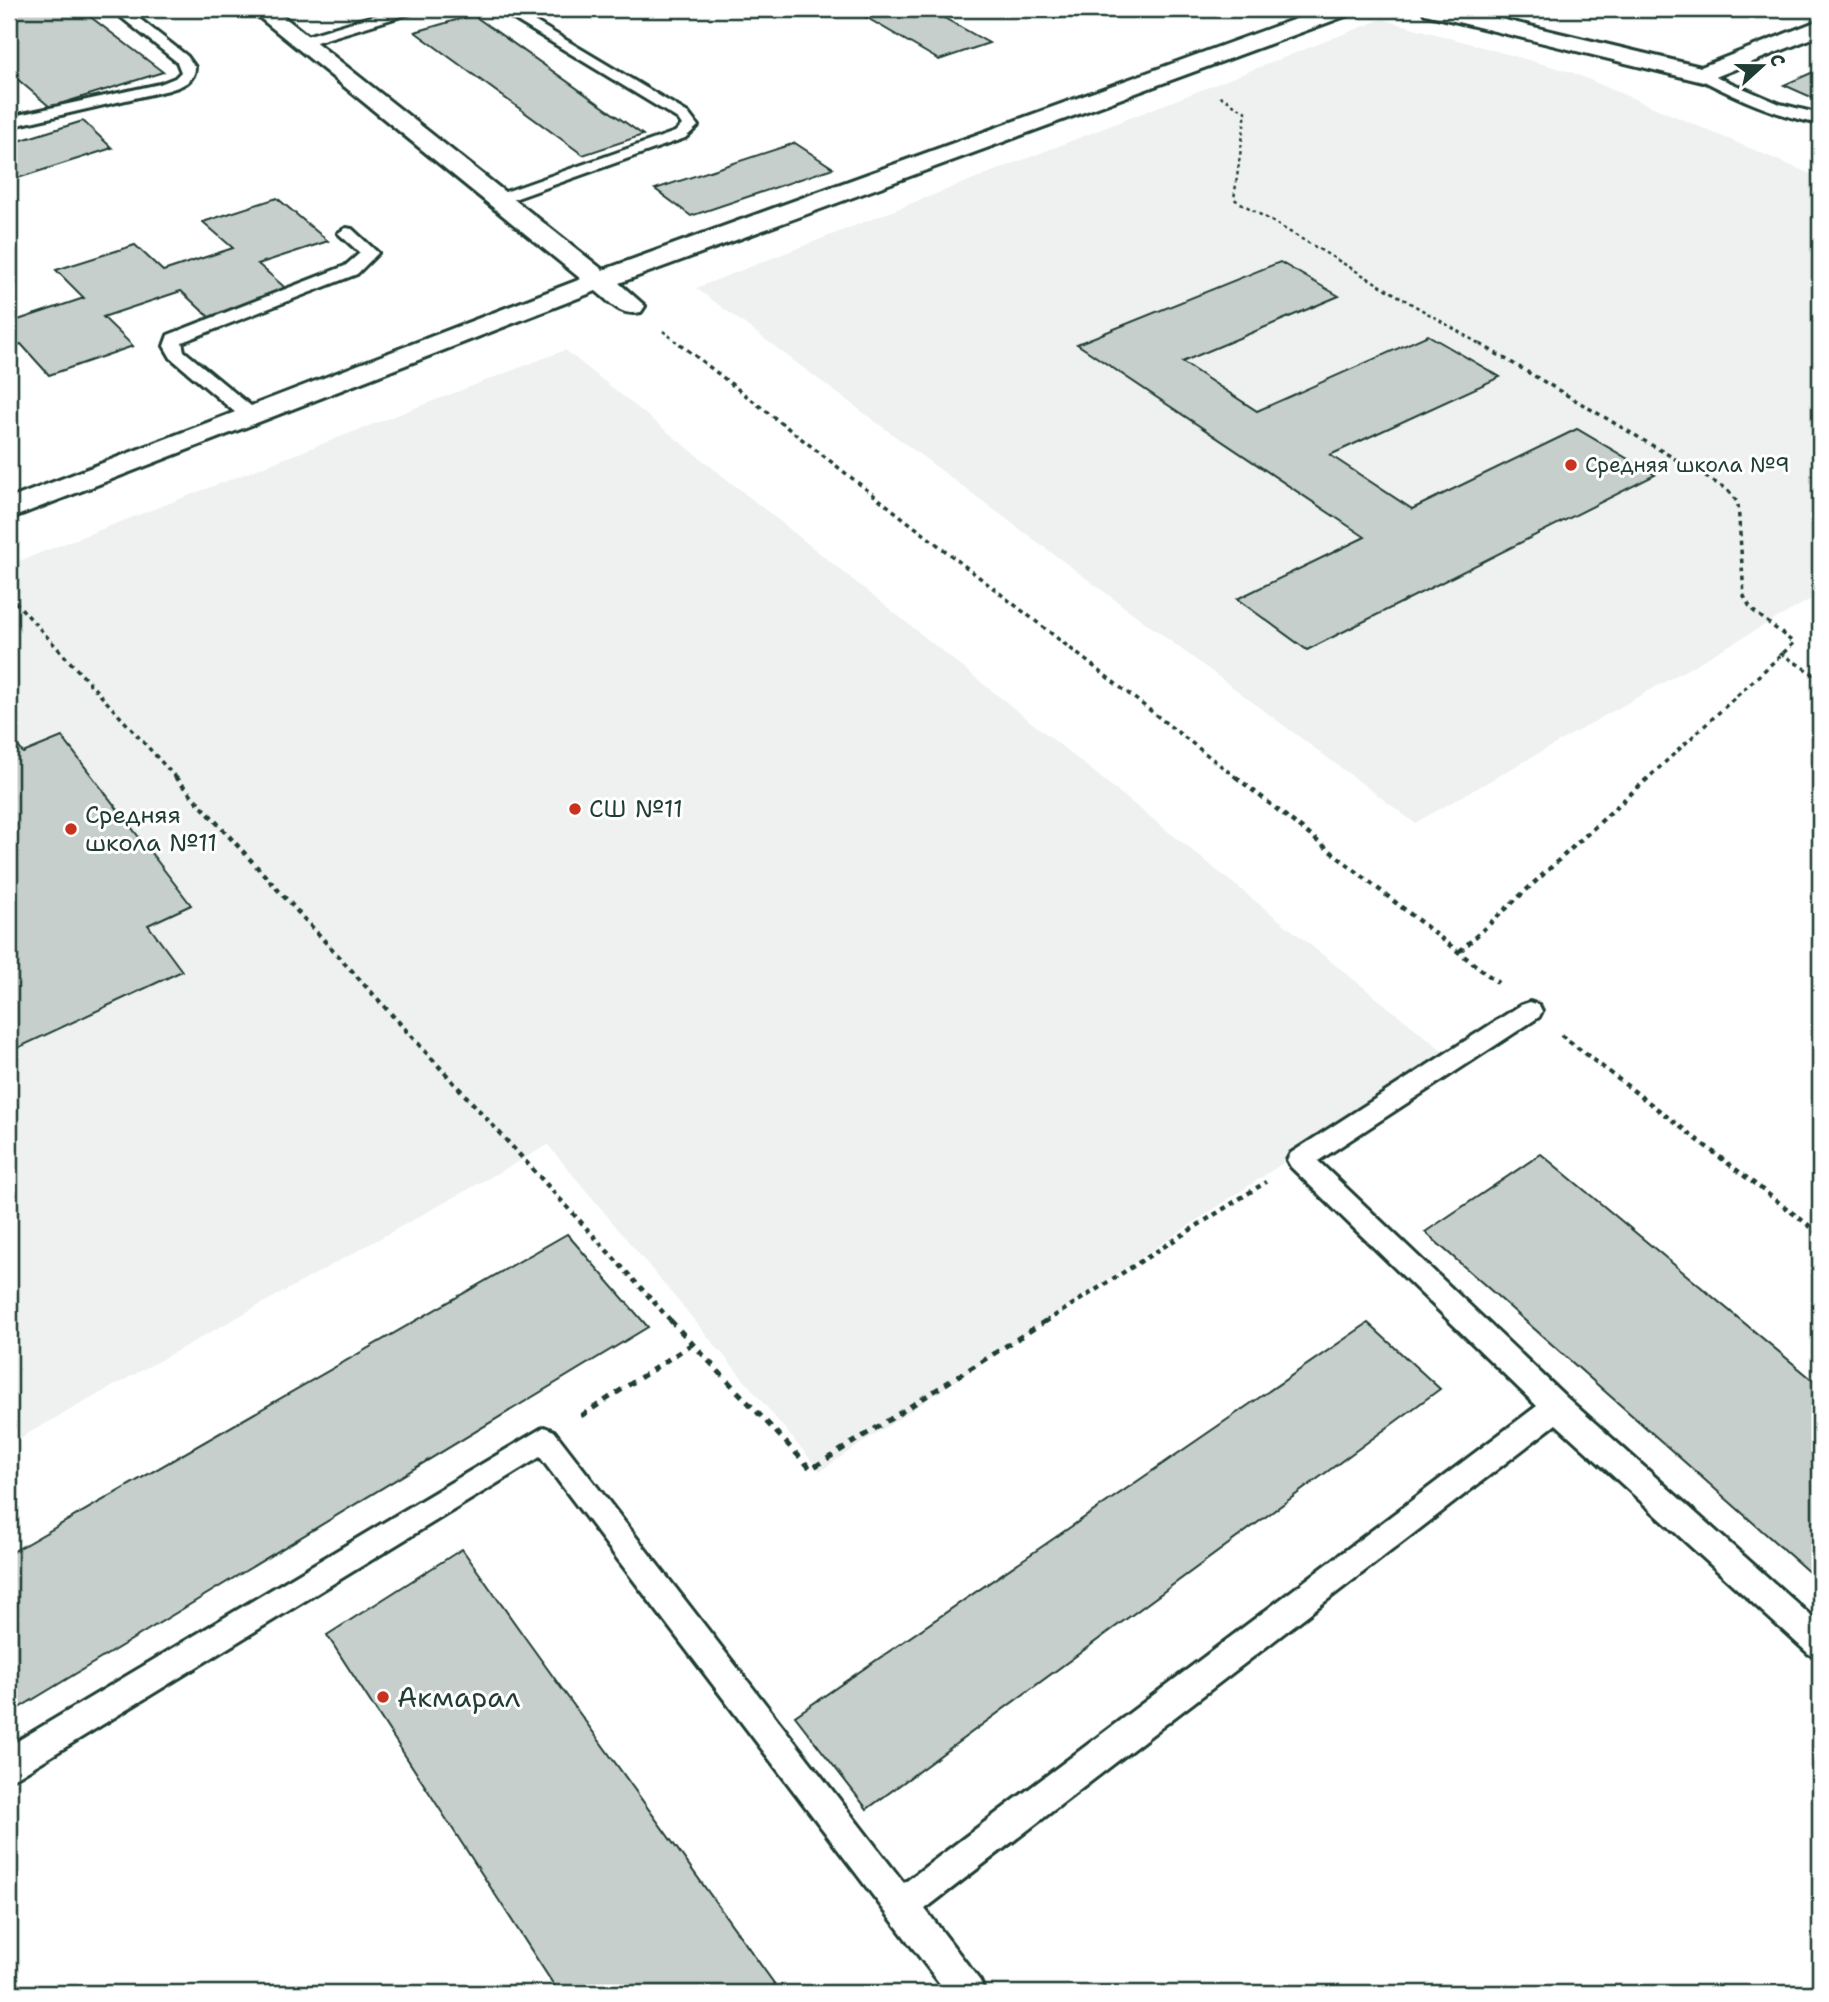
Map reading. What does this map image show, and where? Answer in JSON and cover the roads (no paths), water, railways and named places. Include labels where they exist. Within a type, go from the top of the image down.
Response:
[{"type":"street","points":[[260,9],[631,306]]},
{"type":"street","points":[[9,510],[599,281],[1343,9]]},
{"type":"street","points":[[1433,9],[1703,75],[1820,27]]},
{"type":"lane","points":[[9,122],[164,87],[180,81],[188,73],[188,66],[182,59],[117,9]]},
{"type":"lane","points":[[301,42],[410,9]]},
{"type":"lane","points":[[498,200],[680,135],[690,127],[683,116],[504,9]]},
{"type":"lane","points":[[1703,75],[1754,101],[1804,117],[1820,119]]},
{"type":"lane","points":[[250,415],[177,354],[173,346],[174,339],[351,270],[370,253],[346,233]]},
{"type":"lane","points":[[1530,1011],[1300,1160],[1557,1408],[1820,1644]]},
{"type":"lane","points":[[901,1906],[1557,1408]]},
{"type":"lane","points":[[9,1764],[544,1440],[968,1993]]},
{"type":"place","name":"Средняя школа №9","points":[[1571,465]]},
{"type":"place","name":"СШ №11","points":[[575,809]]},
{"type":"place","name":"Средняя школа №11","points":[[71,829]]},
{"type":"place","name":"Акмарал","points":[[383,1697]]}]
